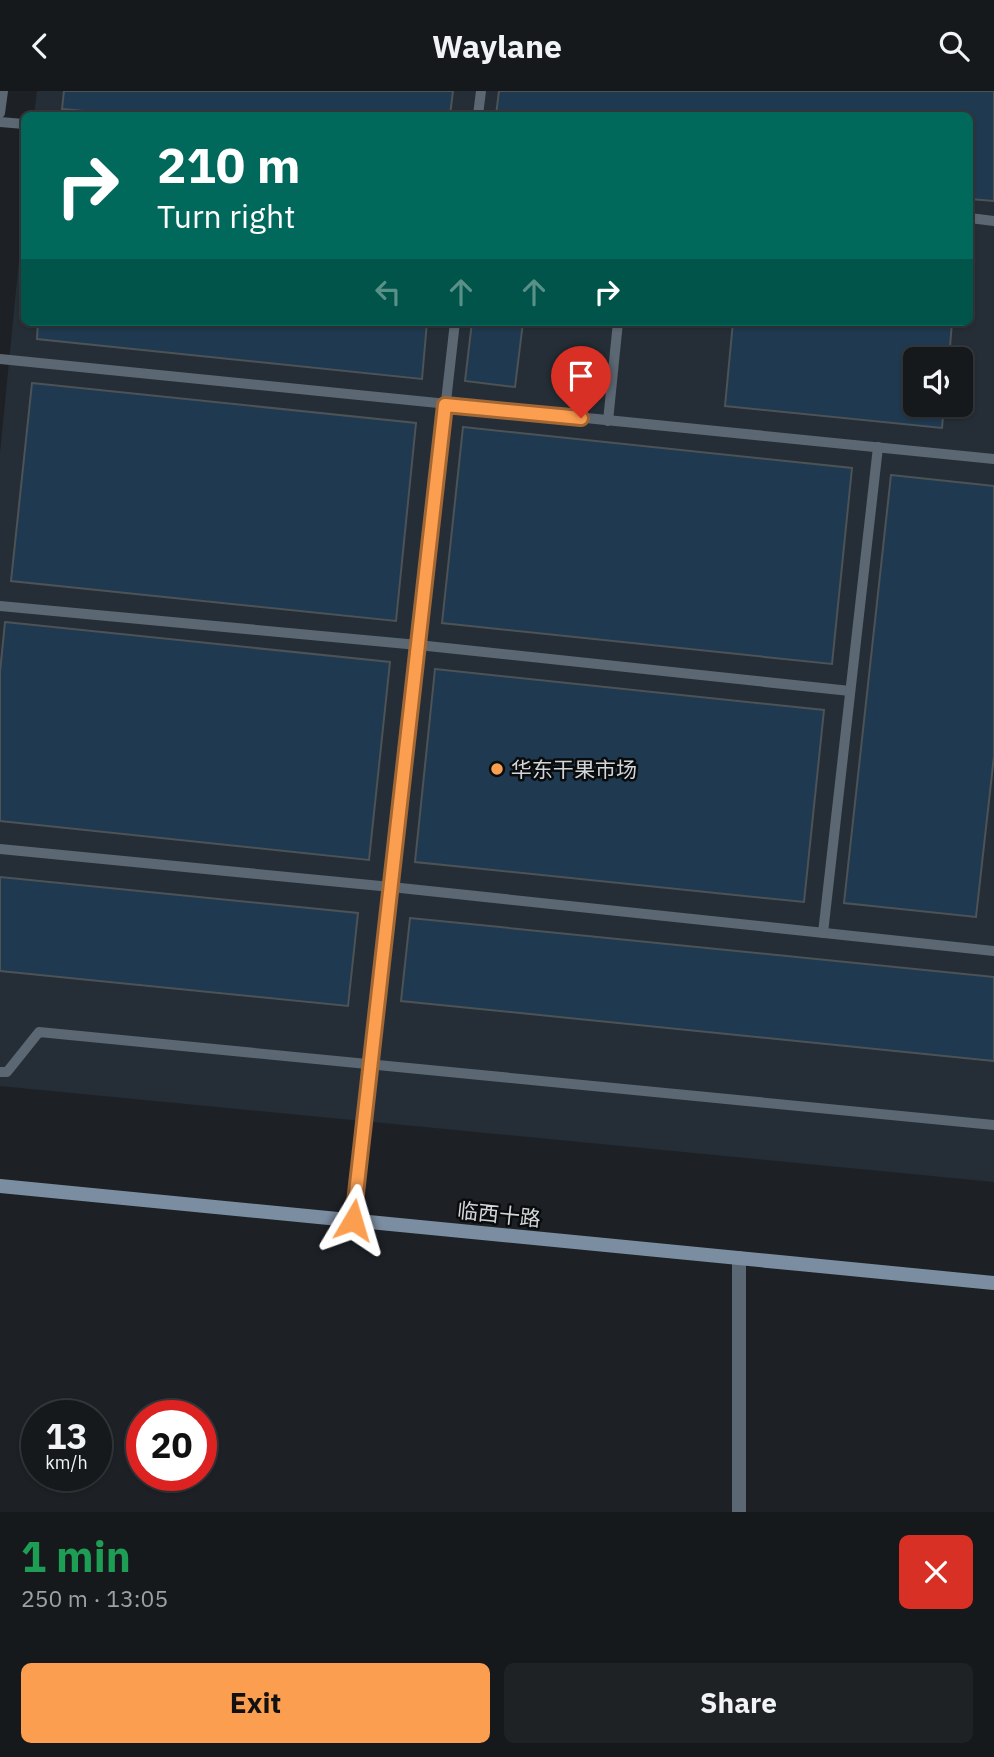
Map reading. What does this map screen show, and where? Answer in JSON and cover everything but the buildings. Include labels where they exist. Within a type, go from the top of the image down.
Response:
[{"type":"main road","name":"临西十路","points":[[0,1186],[994,1283]]},
{"type":"street","points":[[739,1258],[739,1512]]},
{"type":"lane","points":[[0,113],[2,91]]},
{"type":"lane","points":[[478,112],[481,91]]},
{"type":"lane","points":[[0,121],[21,124]]},
{"type":"lane","points":[[973,218],[994,221]]},
{"type":"lane","points":[[353,1220],[455,326]]},
{"type":"lane","points":[[608,421],[618,326]]},
{"type":"lane","points":[[0,359],[994,459]]},
{"type":"lane","points":[[823,933],[878,447]]},
{"type":"lane","points":[[0,606],[418,645],[850,691]]},
{"type":"lane","points":[[0,849],[391,887],[994,951]]},
{"type":"lane","points":[[0,1072],[7,1072],[40,1032],[994,1125]]},
{"type":"shaded area","name":"华东干果市场","points":[[37,91],[994,91],[994,1182],[0,1086],[0,453],[21,240],[21,326],[973,326],[973,112],[34,112]]},
{"type":"place","name":"华东干果市场","points":[[497,769]]},
{"type":"route","points":[[353,1220],[445,405],[581,418]]}]
